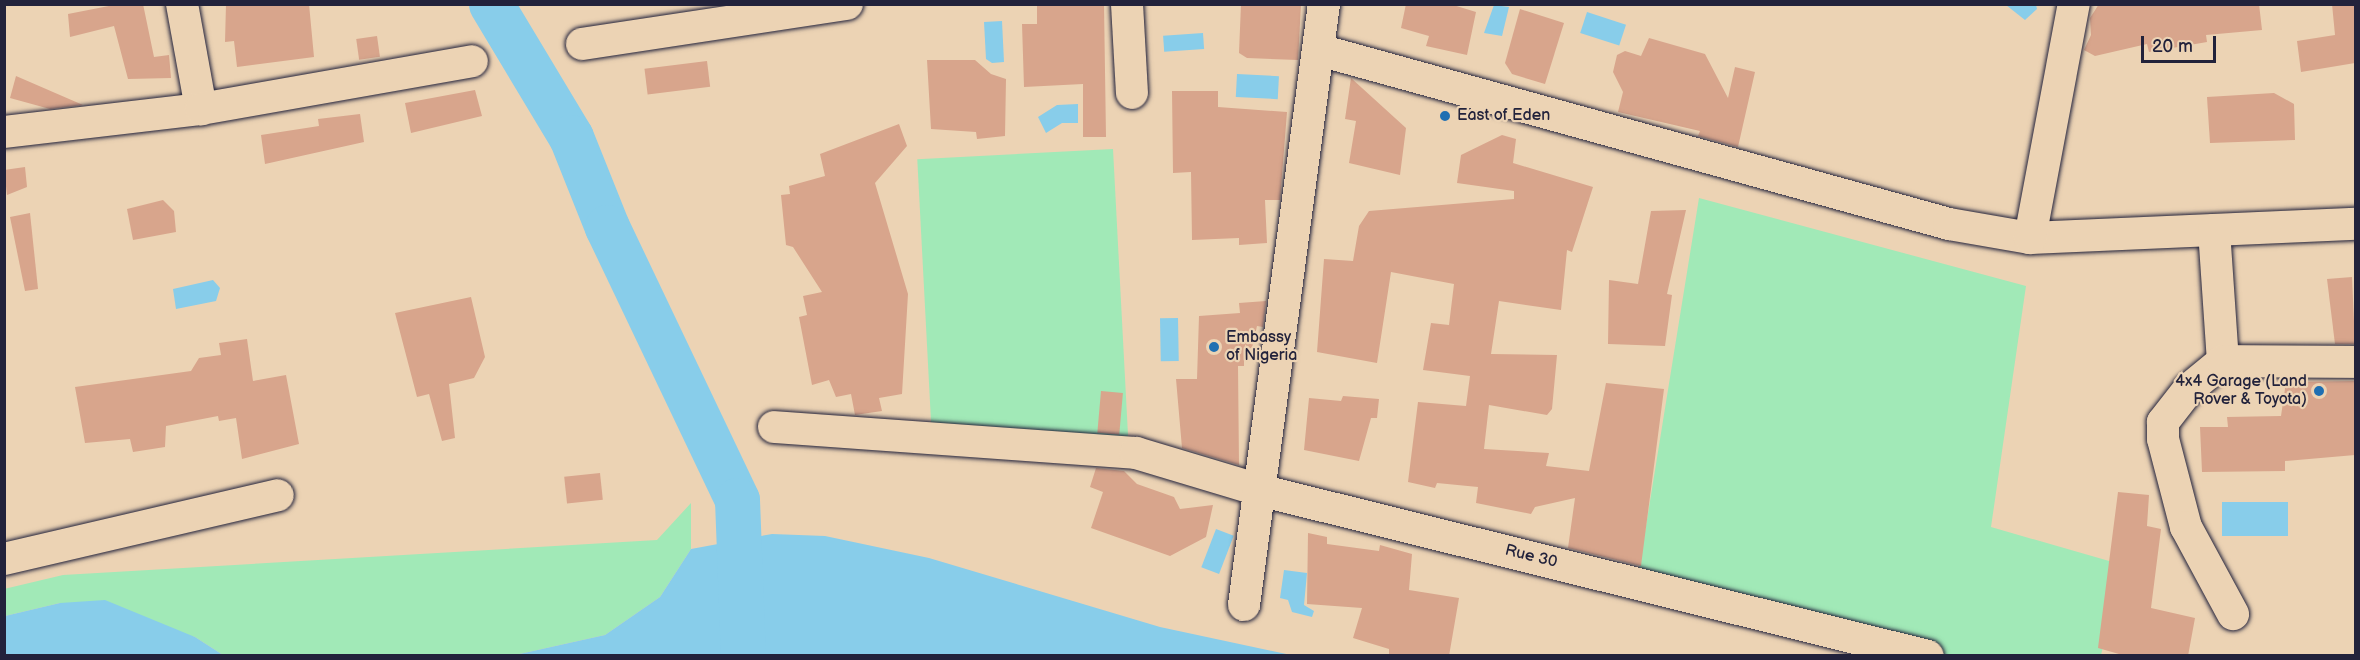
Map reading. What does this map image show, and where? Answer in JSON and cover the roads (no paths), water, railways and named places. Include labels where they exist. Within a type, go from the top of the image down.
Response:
[{"type":"street","points":[[182,4],[201,109]]},
{"type":"street","points":[[582,44],[847,4]]},
{"type":"street","points":[[1127,4],[1132,93]]},
{"type":"street","points":[[1244,605],[1324,4]]},
{"type":"street","points":[[2030,238],[2074,4]]},
{"type":"street","points":[[1319,50],[1949,224],[2030,238],[2355,224]]},
{"type":"street","points":[[4,132],[201,109],[472,61]]},
{"type":"street","points":[[2214,230],[2223,361]]},
{"type":"street","points":[[2233,614],[2186,526],[2163,439],[2163,422],[2188,390],[2223,361],[2355,362]]},
{"type":"street","name":"Rue 30","points":[[774,427],[1136,453],[1259,490],[1929,656]]},
{"type":"street","points":[[4,559],[278,495]]},
{"type":"water","points":[[1494,5],[1509,7],[1502,36],[1484,33]]},
{"type":"water","points":[[2006,5],[2036,5],[2037,9],[2025,20]]},
{"type":"water","points":[[1587,12],[1626,25],[1619,46],[1580,33]]},
{"type":"water","points":[[1002,21],[1004,62],[992,63],[986,59],[984,22]]},
{"type":"water","points":[[1203,33],[1204,49],[1164,52],[1163,36]]},
{"type":"water","points":[[1237,74],[1279,76],[1278,99],[1236,97]]},
{"type":"water","points":[[1078,104],[1078,123],[1062,123],[1046,133],[1038,117],[1057,105]]},
{"type":"water","points":[[213,280],[220,288],[216,301],[176,309],[173,289]]},
{"type":"water","points":[[1160,318],[1178,318],[1179,361],[1161,361]]},
{"type":"water","points":[[2222,502],[2288,502],[2288,536],[2222,536]]},
{"type":"water","points":[[1216,529],[1234,536],[1219,574],[1201,567]]},
{"type":"water","points":[[772,534],[825,536],[929,558],[1160,627],[1291,655],[515,655],[605,635],[660,597],[691,549]]},
{"type":"water","points":[[1284,570],[1307,573],[1304,605],[1314,611],[1312,617],[1292,612],[1288,600],[1280,598]]},
{"type":"water","points":[[105,600],[195,637],[223,655],[5,655],[5,616],[60,603]]},
{"type":"waterway","points":[[491,4],[571,137],[607,227],[737,500],[743,656]]},
{"type":"place","name":"East of Eden","points":[[1445,116]]},
{"type":"place","name":"Embassy of Nigeria","points":[[1214,347]]},
{"type":"place","name":"4x4 Garage (Land Rover & Toyota)","points":[[2319,391]]}]
